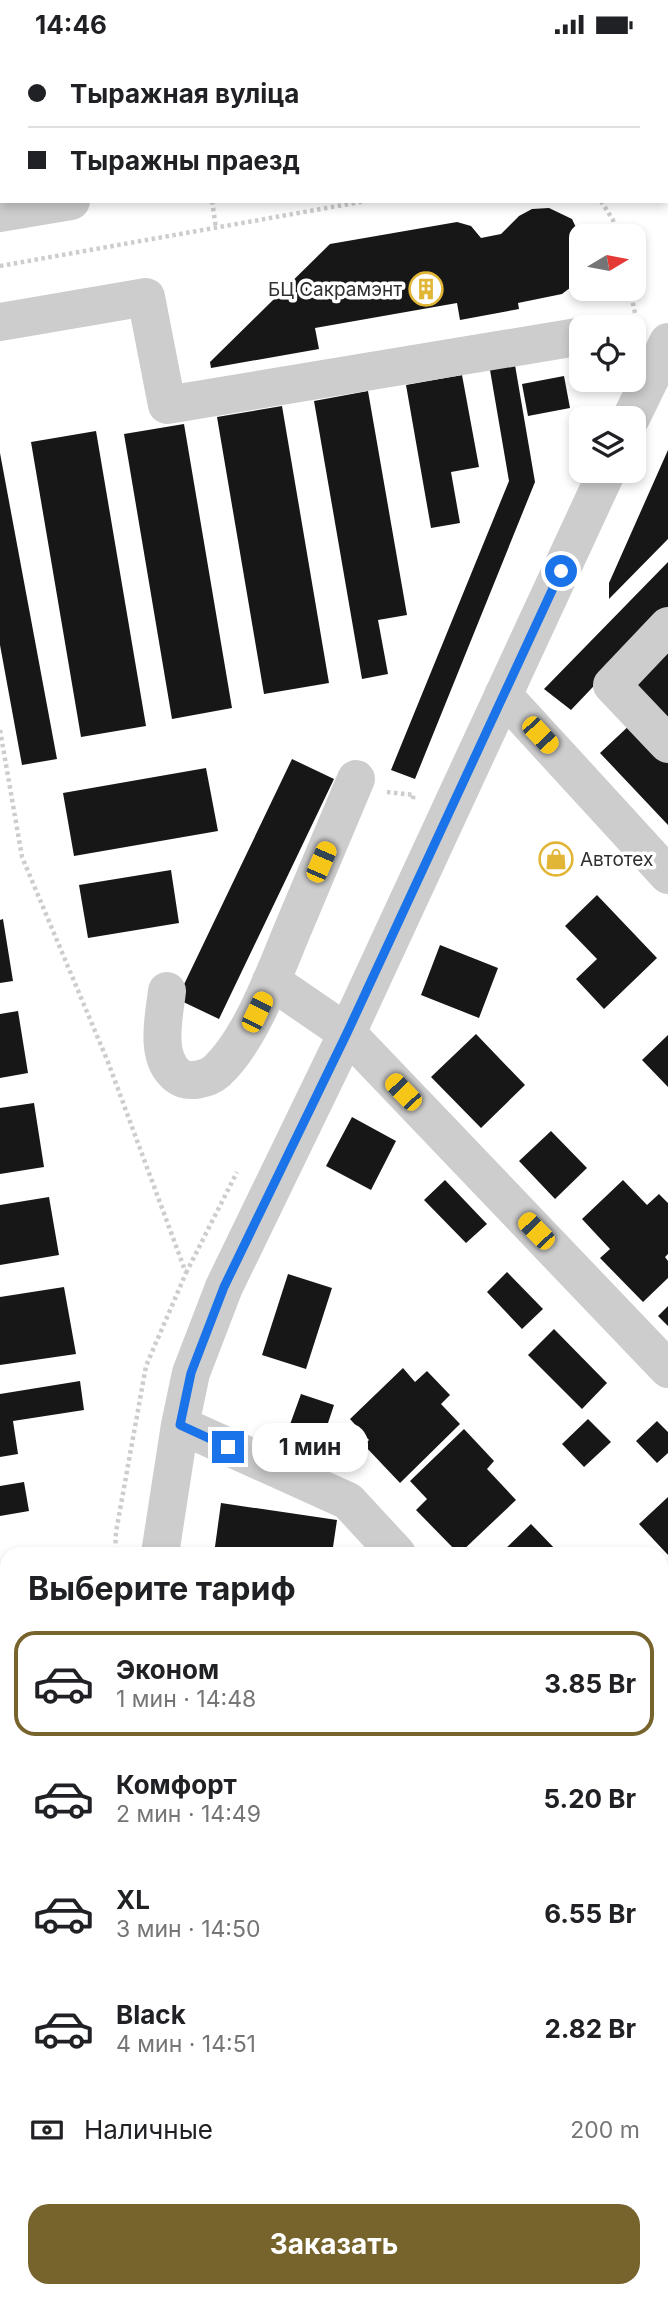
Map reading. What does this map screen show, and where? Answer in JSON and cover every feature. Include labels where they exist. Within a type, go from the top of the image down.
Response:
[{"type":"street","points":[[0,213],[58,203]]},
{"type":"street","points":[[0,322],[146,297],[166,405],[569,338]]},
{"type":"street","points":[[635,406],[652,356]]},
{"type":"street","points":[[161,1547],[191,1373],[224,1287],[347,1033],[601,483]]},
{"type":"street","points":[[668,625],[612,685],[668,744]]},
{"type":"street","points":[[503,695],[668,875]]},
{"type":"street","points":[[167,991],[162,1039],[169,1068],[181,1079],[195,1081],[216,1073],[247,1032],[368,785]]},
{"type":"street","points":[[271,981],[347,1033],[668,1369]]},
{"type":"street","points":[[180,1425],[348,1501],[391,1547]]},
{"type":"path","points":[[212,203],[216,228]]},
{"type":"path","points":[[0,266],[355,203]]},
{"type":"path","points":[[602,203],[613,224]]},
{"type":"path","points":[[0,730],[22,857],[108,1062],[186,1273],[146,1366],[115,1547]]},
{"type":"path","points":[[368,785],[414,796]]},
{"type":"building","name":"БЦ Сакрамэнт","points":[[549,208],[572,219],[574,224],[569,224],[569,289],[562,294],[518,303],[519,309],[460,320],[457,303],[315,328],[319,349],[211,368],[210,362],[330,244],[457,222],[471,226],[481,238],[501,234],[519,216],[532,209]]},
{"type":"building","points":[[515,365],[535,482],[415,779],[391,770],[509,481],[490,370]]},
{"type":"building","points":[[462,375],[479,467],[451,472],[460,523],[431,528],[406,385]]},
{"type":"building","points":[[564,376],[569,408],[528,416],[522,384]]},
{"type":"building","points":[[368,391],[407,615],[378,620],[388,674],[362,679],[314,401]]},
{"type":"building","points":[[282,406],[329,683],[264,694],[217,417]]},
{"type":"building","points":[[184,424],[232,708],[172,719],[124,434]]},
{"type":"building","points":[[96,431],[146,726],[81,737],[31,442]]},
{"type":"building","points":[[668,450],[668,539],[609,599],[609,583]]},
{"type":"building","points":[[0,453],[57,759],[22,765],[0,645]]},
{"type":"building","points":[[668,562],[668,608],[571,710],[544,689]]},
{"type":"building","points":[[668,653],[668,724],[633,688]]},
{"type":"building","points":[[633,722],[668,759],[668,825],[600,753]]},
{"type":"building","points":[[292,759],[334,779],[219,1019],[177,999]]},
{"type":"building","points":[[206,768],[218,831],[74,856],[63,793]]},
{"type":"building","points":[[171,870],[179,923],[88,938],[79,885]]},
{"type":"building","points":[[597,895],[657,958],[604,1009],[576,979],[597,959],[565,926]]},
{"type":"building","points":[[3,919],[13,981],[0,983],[0,920]]},
{"type":"building","points":[[440,945],[498,968],[479,1018],[421,995]]},
{"type":"building","points":[[18,1011],[28,1073],[0,1078],[0,1014]]},
{"type":"building","points":[[476,1034],[525,1085],[481,1128],[431,1077]]},
{"type":"building","points":[[668,1035],[668,1087],[642,1060]]},
{"type":"building","points":[[34,1103],[44,1167],[0,1174],[0,1108]]},
{"type":"building","points":[[352,1117],[396,1141],[371,1190],[326,1166]]},
{"type":"building","points":[[551,1131],[587,1168],[555,1199],[519,1161]]},
{"type":"building","points":[[445,1180],[487,1224],[466,1243],[424,1200]]},
{"type":"building","points":[[623,1180],[647,1205],[659,1194],[668,1203],[668,1254],[665,1257],[668,1261],[668,1278],[643,1302],[600,1258],[610,1249],[582,1219]]},
{"type":"building","points":[[49,1197],[59,1255],[0,1265],[0,1205]]},
{"type":"building","points":[[507,1272],[543,1309],[522,1329],[487,1292]]},
{"type":"building","points":[[288,1274],[332,1288],[306,1369],[262,1355]]},
{"type":"building","points":[[64,1287],[76,1354],[0,1365],[0,1297]]},
{"type":"building","points":[[668,1306],[668,1326],[658,1316]]},
{"type":"building","points":[[554,1329],[607,1383],[582,1409],[528,1355]]},
{"type":"building","points":[[403,1368],[415,1382],[427,1371],[450,1395],[441,1404],[460,1424],[400,1483],[364,1445],[369,1440],[350,1419]]},
{"type":"building","points":[[80,1381],[84,1410],[13,1421],[18,1454],[0,1457],[0,1394]]},
{"type":"building","points":[[301,1394],[334,1405],[322,1441],[288,1430]]},
{"type":"building","points":[[588,1419],[611,1442],[584,1467],[562,1444]]},
{"type":"building","points":[[657,1421],[668,1432],[668,1453],[657,1463],[636,1441]]},
{"type":"building","points":[[464,1429],[494,1461],[487,1469],[516,1500],[466,1547],[452,1547],[416,1510],[427,1499],[410,1481]]},
{"type":"building","points":[[24,1482],[29,1511],[0,1516],[0,1486]]},
{"type":"building","points":[[668,1497],[668,1547],[661,1547],[639,1524]]},
{"type":"building","points":[[221,1503],[337,1520],[333,1547],[215,1547]]},
{"type":"building","points":[[531,1524],[553,1547],[507,1547]]},
{"type":"place","name":"БЦ Сакрамэнт","points":[[426,289]]},
{"type":"place","name":"Автотех","points":[[556,859]]},
{"type":"route","points":[[228,1447],[180,1425],[191,1373],[224,1287],[347,1033],[561,571]]}]
